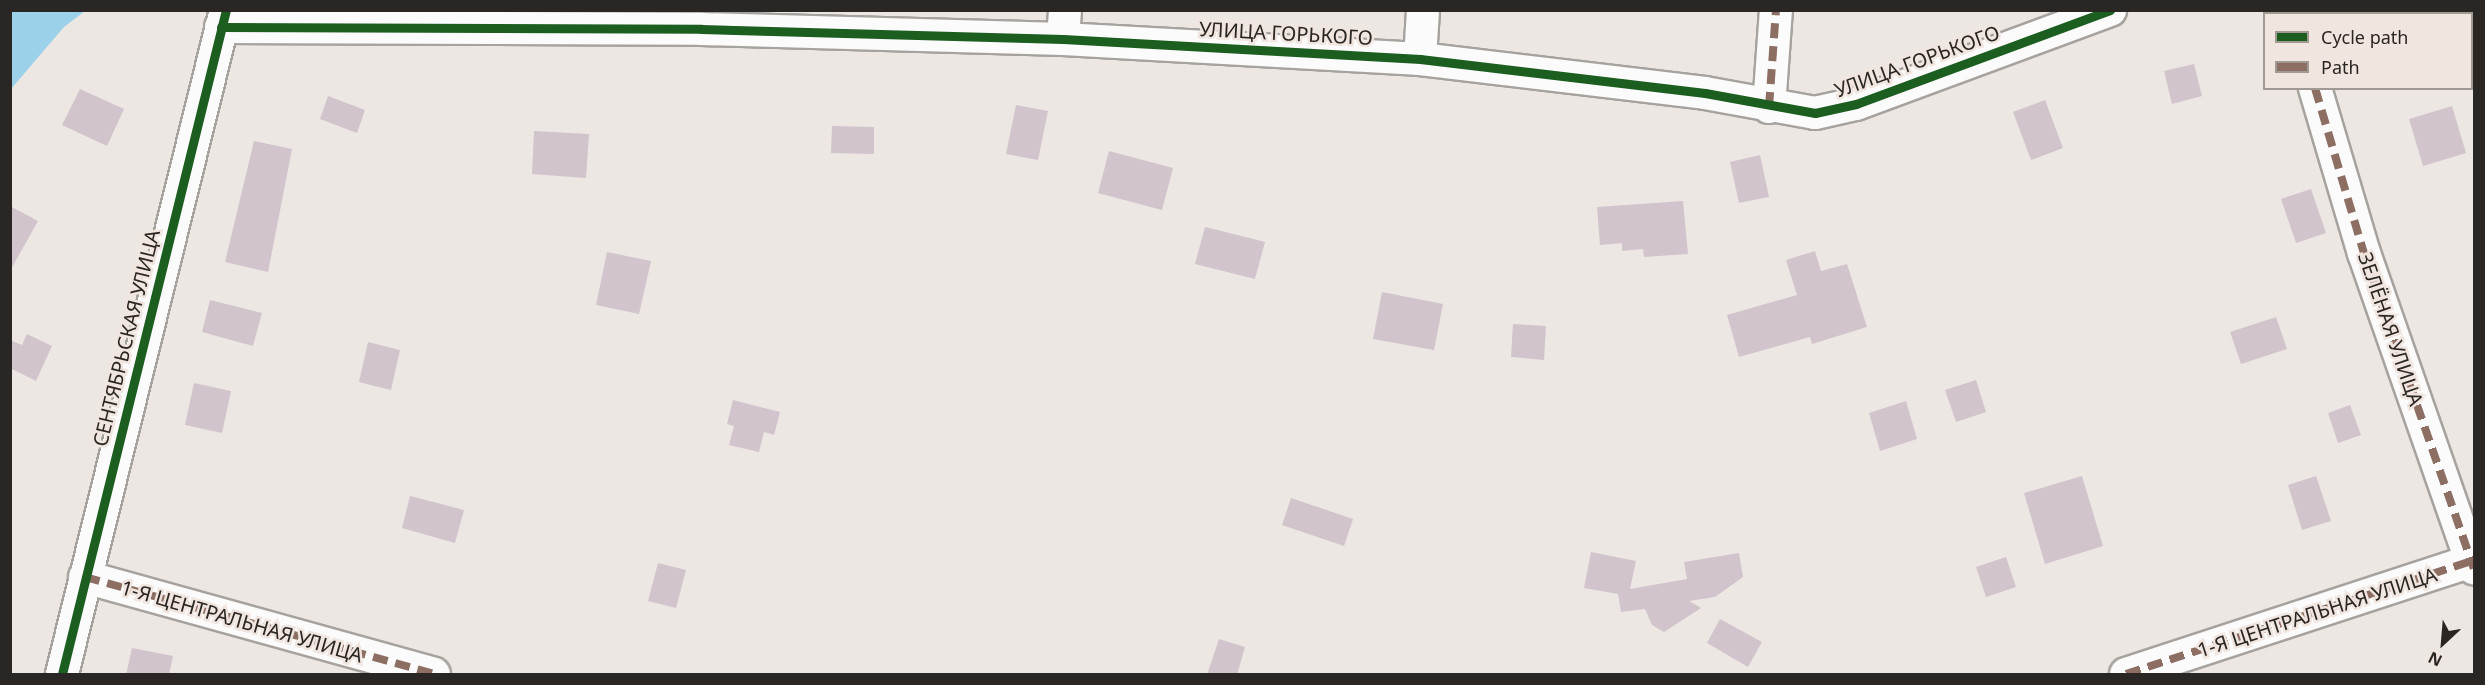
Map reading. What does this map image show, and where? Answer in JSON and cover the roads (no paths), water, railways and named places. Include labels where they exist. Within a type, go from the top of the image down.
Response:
[{"type":"street","points":[[1420,59],[1423,10]]},
{"type":"street","points":[[1769,107],[1776,10]]},
{"type":"street","name":"УЛИЦА ГОРЬКОГО","points":[[224,19],[702,20],[1064,25],[1420,59],[1705,93],[1801,112],[1833,111],[2110,10]]},
{"type":"street","name":"СЕНТЯБРЬСКАЯ УЛИЦА","points":[[62,675],[224,19]]},
{"type":"street","name":"ЗЕЛЁНАЯ УЛИЦА","points":[[2316,90],[2364,252],[2474,563]]},
{"type":"street","name":"1-Я ЦЕНТРАЛЬНАЯ УЛИЦА","points":[[2126,675],[2474,563]]},
{"type":"street","name":"1-Я ЦЕНТРАЛЬНАЯ УЛИЦА","points":[[85,577],[434,675]]},
{"type":"water","points":[[11,10],[85,11],[64,27],[11,89]]}]
